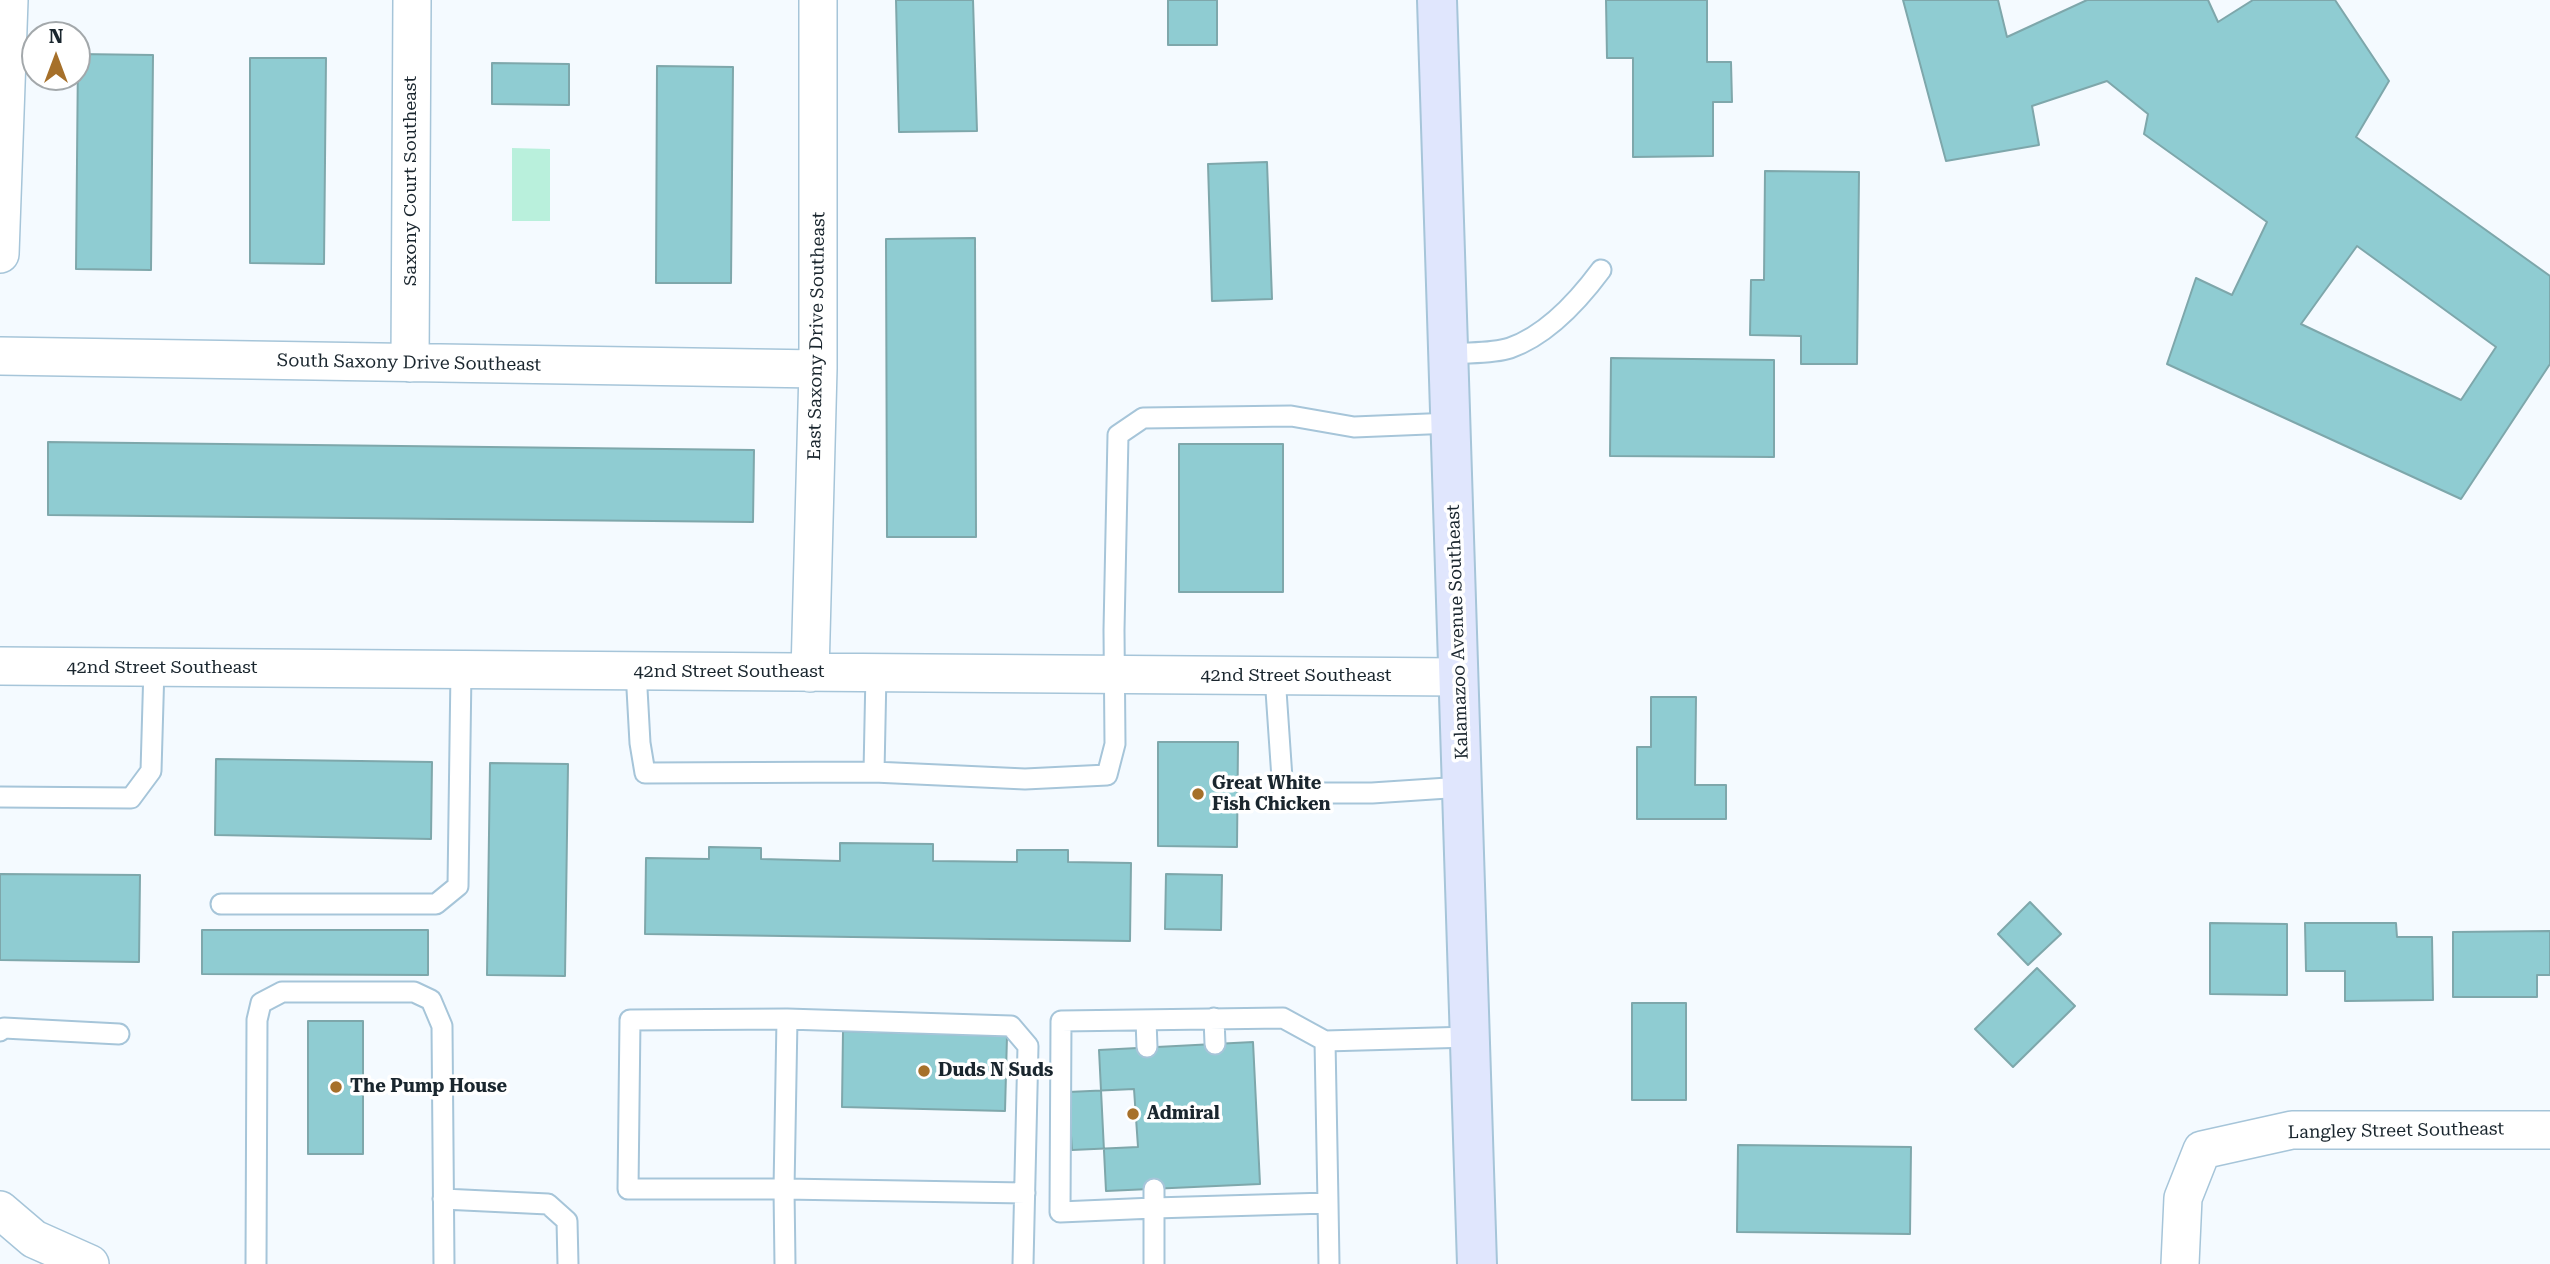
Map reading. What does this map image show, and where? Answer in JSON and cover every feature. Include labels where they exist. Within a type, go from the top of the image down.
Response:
[{"type":"main road","name":"Kalamazoo Avenue Southeast","points":[[1437,0],[1477,1264]]},
{"type":"street","points":[[0,254],[9,0]]},
{"type":"street","name":"Saxony Court Southeast","points":[[410,363],[412,0]]},
{"type":"street","name":"East Saxony Drive Southeast","points":[[810,673],[818,369],[818,0]]},
{"type":"street","name":"South Saxony Drive Southeast","points":[[0,356],[818,369]]},
{"type":"street","name":"42nd Street Southeast","points":[[0,666],[1458,677]]},
{"type":"street","name":"Langley Street Southeast","points":[[2180,1264],[2183,1198],[2202,1150],[2292,1130],[2550,1130]]},
{"type":"street","points":[[5,1225],[90,1264]]},
{"type":"lane","points":[[1449,354],[1508,349],[1533,338],[1584,293],[1601,270]]},
{"type":"lane","points":[[636,671],[640,743],[645,773],[874,772],[1025,779],[1107,775],[1115,744],[1118,435],[1143,418],[1292,416],[1354,427],[1452,423]]},
{"type":"lane","points":[[0,797],[131,798],[151,771],[154,667]]},
{"type":"lane","points":[[221,904],[436,904],[458,886],[461,670]]},
{"type":"lane","points":[[874,772],[876,673]]},
{"type":"lane","points":[[1275,676],[1283,793],[1372,793],[1463,787]]},
{"type":"lane","points":[[256,1264],[257,1020],[261,1003],[282,992],[414,992],[431,1000],[442,1026],[444,1264]]},
{"type":"lane","points":[[1214,1018],[1215,1044]]},
{"type":"lane","points":[[1328,1203],[1224,1206],[1154,1198],[1060,1212],[1061,1021],[1283,1018],[1325,1041],[1471,1037]]},
{"type":"lane","points":[[785,1264],[787,1019]]},
{"type":"lane","points":[[1023,1264],[1025,1193],[1028,1046],[1011,1026],[787,1019],[629,1020],[628,1189],[1025,1193]]},
{"type":"lane","points":[[1146,1020],[1147,1047]]},
{"type":"lane","points":[[0,1031],[4,1028],[119,1034]]},
{"type":"lane","points":[[1325,1041],[1329,1264]]},
{"type":"lane","points":[[1223,1186],[1224,1206]]},
{"type":"lane","points":[[1154,1198],[1154,1264]]},
{"type":"lane","points":[[443,1199],[548,1205],[567,1221],[568,1264]]},
{"type":"shaded area","points":[[512,148],[550,149],[550,221],[512,221]]},
{"type":"building","points":[[896,0],[973,0],[977,131],[899,132]]},
{"type":"building","points":[[1168,0],[1217,0],[1217,45],[1168,45]]},
{"type":"building","points":[[1606,0],[1707,0],[1707,62],[1731,62],[1732,102],[1713,102],[1713,156],[1633,157],[1633,58],[1607,58]]},
{"type":"building","points":[[1903,0],[1998,0],[2007,37],[2087,0],[2208,0],[2218,22],[2253,0],[2335,0],[2389,81],[2356,137],[2550,276],[2550,364],[2461,499],[2167,364],[2196,278],[2232,295],[2267,222],[2144,134],[2148,114],[2107,81],[2032,106],[2039,145],[1946,161]],"holes":[[[2357,246],[2496,347],[2461,400],[2301,324]]]},
{"type":"building","points":[[91,54],[153,55],[151,270],[76,269],[78,91],[91,91]]},
{"type":"building","points":[[250,58],[326,58],[324,264],[250,263]]},
{"type":"building","points":[[492,63],[569,64],[569,105],[492,104]]},
{"type":"building","points":[[657,66],[733,67],[731,283],[656,283]]},
{"type":"building","points":[[1267,162],[1272,299],[1212,301],[1208,164]]},
{"type":"building","points":[[1765,171],[1859,172],[1857,364],[1801,364],[1801,336],[1750,335],[1751,280],[1764,280]]},
{"type":"building","points":[[975,238],[976,537],[887,537],[886,239]]},
{"type":"building","points":[[1611,358],[1774,360],[1774,457],[1610,456]]},
{"type":"building","points":[[48,442],[754,450],[753,522],[48,515]]},
{"type":"building","points":[[1179,444],[1283,444],[1283,592],[1179,592]]},
{"type":"building","points":[[1651,697],[1696,697],[1695,785],[1726,785],[1726,819],[1637,819],[1637,747],[1651,747]]},
{"type":"building","name":"Great White Fish Chicken","points":[[1158,742],[1238,742],[1237,847],[1158,846]]},
{"type":"building","points":[[216,759],[432,762],[431,839],[215,835]]},
{"type":"building","points":[[490,763],[568,764],[565,976],[487,975]]},
{"type":"building","points":[[840,843],[933,844],[933,861],[1017,862],[1017,850],[1068,850],[1068,862],[1131,863],[1130,941],[645,934],[646,858],[709,859],[709,847],[761,848],[761,859],[840,861]]},
{"type":"building","points":[[0,874],[140,875],[139,962],[0,960]]},
{"type":"building","points":[[1166,874],[1222,875],[1221,930],[1165,929]]},
{"type":"building","points":[[2030,902],[2061,934],[2028,965],[1998,934]]},
{"type":"building","points":[[2210,923],[2287,924],[2287,995],[2210,994]]},
{"type":"building","points":[[2305,923],[2396,923],[2397,937],[2432,937],[2433,1000],[2345,1001],[2345,971],[2306,971]]},
{"type":"building","points":[[202,930],[428,930],[428,975],[202,974]]},
{"type":"building","points":[[2550,931],[2550,975],[2537,975],[2537,997],[2453,997],[2453,932]]},
{"type":"building","points":[[2037,968],[2075,1006],[2013,1067],[1975,1029]]},
{"type":"building","points":[[1632,1003],[1686,1003],[1686,1100],[1632,1100]]},
{"type":"building","name":"The Pump House","points":[[308,1021],[363,1021],[363,1154],[308,1154]]},
{"type":"building","name":"Duds N Suds","points":[[843,1031],[1007,1036],[1005,1111],[842,1107]]},
{"type":"building","points":[[1253,1042],[1260,1184],[1106,1191],[1099,1050]]},
{"type":"building","points":[[1134,1089],[1138,1147],[1072,1150],[1068,1092]]},
{"type":"building","points":[[1738,1145],[1911,1147],[1910,1234],[1737,1232]]},
{"type":"place","name":"Great White Fish Chicken","points":[[1198,794]]},
{"type":"place","name":"Duds N Suds","points":[[924,1071]]},
{"type":"place","name":"The Pump House","points":[[336,1087]]},
{"type":"place","name":"Admiral","points":[[1133,1114]]}]
